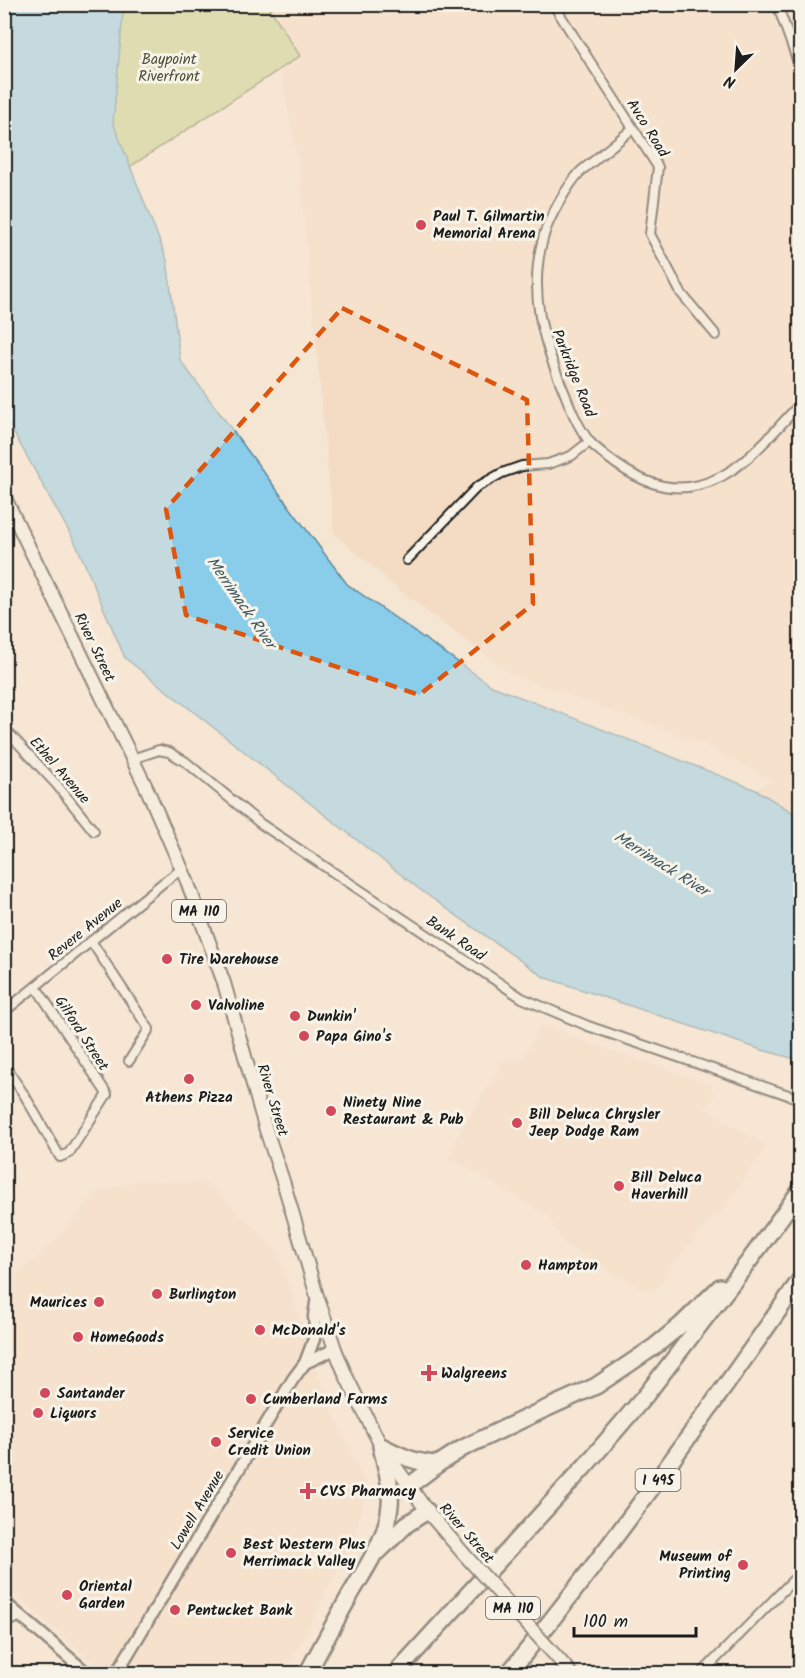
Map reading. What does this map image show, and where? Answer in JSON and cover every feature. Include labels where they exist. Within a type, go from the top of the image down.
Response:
[{"type":"highway","points":[[395,1674],[631,1412],[801,1191]]},
{"type":"highway","points":[[409,1486],[463,1448],[596,1386],[628,1365],[681,1325],[749,1261]]},
{"type":"highway","name":"I 495","points":[[509,1673],[663,1474],[801,1280]]},
{"type":"highway","points":[[381,1446],[405,1458],[438,1464]]},
{"type":"highway","points":[[307,1674],[330,1630],[375,1555],[388,1520],[391,1502],[381,1446]]},
{"type":"highway","points":[[375,1555],[407,1524],[427,1511]]},
{"type":"highway","points":[[385,1674],[424,1641]]},
{"type":"main road","name":"River Street","points":[[4,496],[132,759],[182,868],[224,983],[317,1296],[346,1376],[381,1446],[427,1511],[567,1669]]},
{"type":"main road","name":"Lowell Avenue","points":[[116,1674],[293,1379],[305,1363],[314,1339],[317,1296]]},
{"type":"main road","points":[[305,1363],[335,1349]]},
{"type":"main road","points":[[4,1602],[88,1674]]},
{"type":"street","name":"Avco Road","points":[[553,4],[658,167],[650,234],[681,293],[716,335]]},
{"type":"street","points":[[777,4],[801,68]]},
{"type":"street","name":"Parkridge Road","points":[[632,129],[580,172],[560,202],[544,234],[537,263],[537,294],[541,330],[572,412],[589,442],[623,470],[645,482],[676,488],[699,485],[723,476],[739,464],[801,404]]},
{"type":"street","points":[[408,560],[477,487],[502,473],[522,466],[548,464],[571,456],[589,442]]},
{"type":"street","name":"Ethel Avenue","points":[[4,728],[57,785],[94,831]]},
{"type":"street","name":"Bank Road","points":[[132,759],[159,750],[169,752],[186,762],[261,824],[522,998],[588,1026],[797,1098]]},
{"type":"street","name":"Revere Avenue","points":[[4,1012],[182,868]]},
{"type":"street","points":[[91,941],[149,1029],[129,1061]]},
{"type":"street","name":"Gilford Street","points":[[4,1065],[25,1096],[60,1157],[69,1153],[107,1094],[36,987]]},
{"type":"street","points":[[700,1674],[801,1572]]},
{"type":"street","points":[[4,1624],[21,1616]]},
{"type":"highlighted area","points":[[342,308],[527,400],[533,604],[419,695],[186,615],[166,509]]},
{"type":"shaded area","points":[[270,4],[800,5],[800,817],[756,790],[772,780],[700,742],[513,675],[408,597],[334,534],[299,165],[269,14]]},
{"type":"shaded area","name":"Bill Deluca Haverhill","points":[[542,1024],[582,1041],[712,1086],[710,1090],[715,1094],[705,1109],[766,1146],[718,1218],[714,1216],[671,1266],[654,1291],[645,1291],[565,1244],[548,1216],[450,1157],[454,1150],[450,1148],[507,1057],[520,1063]]},
{"type":"shaded area","points":[[136,1181],[209,1184],[276,1250],[326,1397],[367,1487],[355,1534],[285,1673],[105,1673],[5,1586],[5,1287],[59,1237],[96,1194]]},
{"type":"green space","name":"Baypoint Riverfront","points":[[107,5],[268,5],[300,56],[122,172],[102,123]]},
{"type":"water","name":"Merrimack River","points":[[4,5],[121,5],[123,13],[113,123],[167,260],[180,360],[347,584],[492,686],[756,790],[800,817],[800,1060],[762,1050],[544,977],[423,892],[125,658],[77,546],[5,417]]},
{"type":"place","name":"Paul T. Gilmartin Memorial Arena","points":[[421,225]]},
{"type":"place","name":"Tire Warehouse","points":[[167,959]]},
{"type":"place","name":"Valvoline","points":[[196,1005]]},
{"type":"place","name":"Dunkin'","points":[[295,1016]]},
{"type":"place","name":"Papa Gino's","points":[[304,1036]]},
{"type":"place","name":"Athens Pizza","points":[[189,1079]]},
{"type":"place","name":"Ninety Nine Restaurant & Pub","points":[[331,1111]]},
{"type":"place","name":"Bill Deluca Chrysler Jeep Dodge Ram","points":[[517,1123]]},
{"type":"place","name":"Bill Deluca Haverhill","points":[[619,1186]]},
{"type":"place","name":"Hampton","points":[[526,1265]]},
{"type":"place","name":"Burlington","points":[[157,1294]]},
{"type":"place","name":"Maurices","points":[[99,1302]]},
{"type":"place","name":"McDonald's","points":[[260,1330]]},
{"type":"place","name":"HomeGoods","points":[[78,1337]]},
{"type":"place","name":"Walgreens","points":[[429,1373]]},
{"type":"place","name":"Santander","points":[[45,1393]]},
{"type":"place","name":"Cumberland Farms","points":[[251,1399]]},
{"type":"place","name":"Liquors","points":[[38,1413]]},
{"type":"place","name":"Service Credit Union","points":[[216,1442]]},
{"type":"place","name":"CVS Pharmacy","points":[[308,1491]]},
{"type":"place","name":"Best Western Plus Merrimack Valley","points":[[231,1553]]},
{"type":"place","name":"Museum of Printing","points":[[743,1565]]},
{"type":"place","name":"Oriental Garden","points":[[67,1595]]},
{"type":"place","name":"Pentucket Bank","points":[[175,1610]]}]
